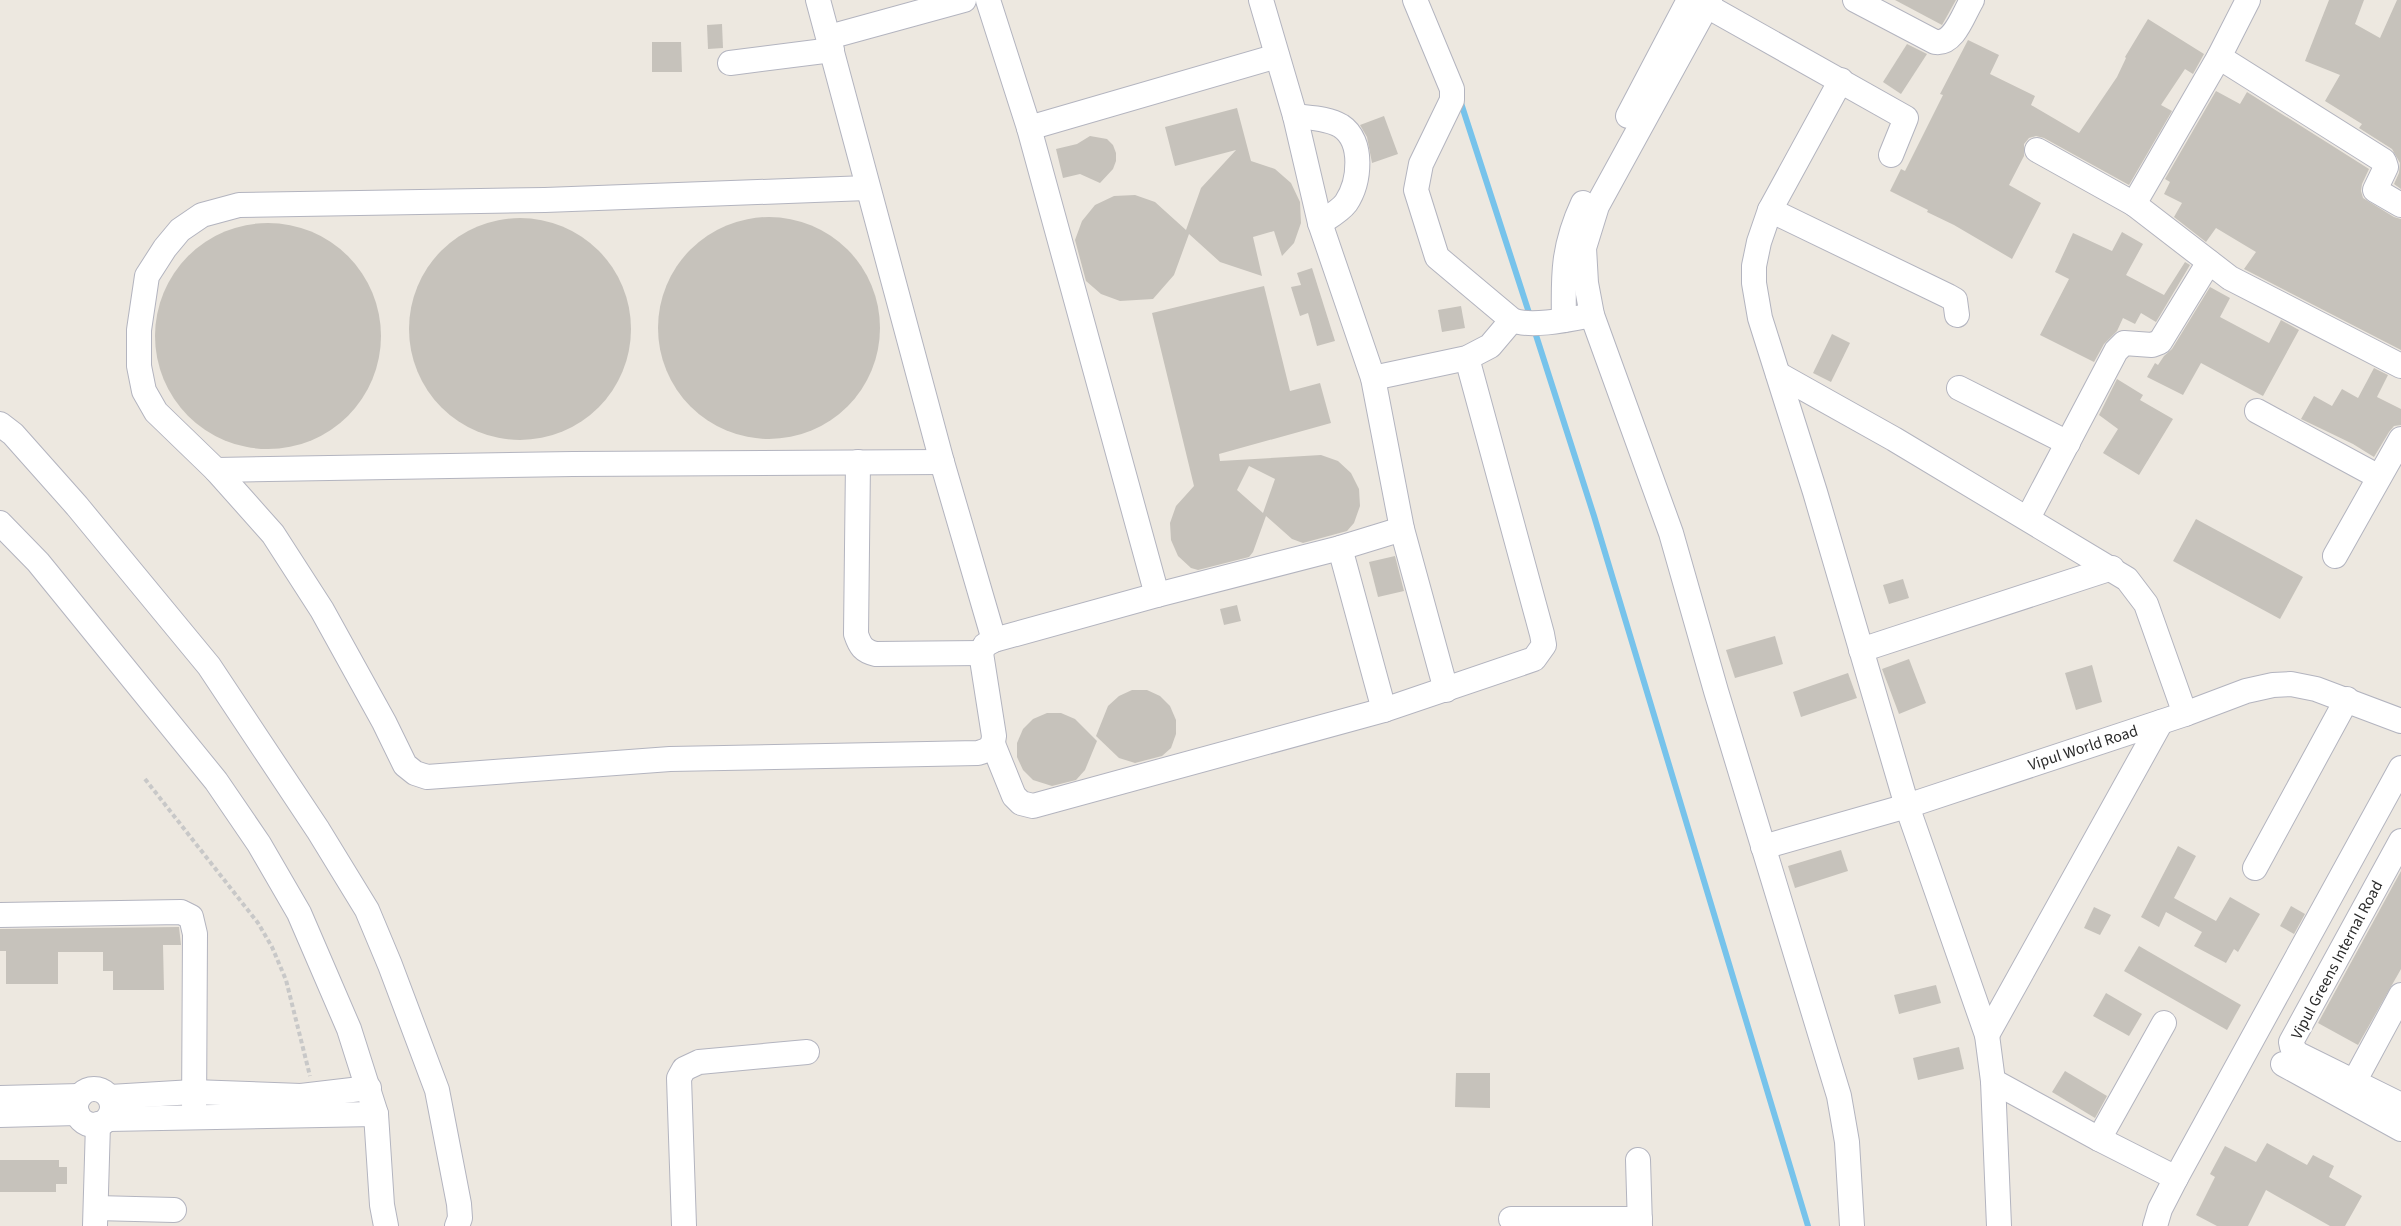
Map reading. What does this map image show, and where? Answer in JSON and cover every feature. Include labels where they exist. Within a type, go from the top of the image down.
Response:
[{"type":"street","points":[[818,0],[942,462],[988,647],[993,744],[1014,796],[1021,803],[1033,806],[1384,710],[1534,659],[1544,645],[1467,358]]},
{"type":"street","points":[[730,63],[830,44],[964,0]]},
{"type":"street","points":[[988,0],[1029,128],[1157,594]]},
{"type":"street","points":[[1261,0],[1295,116],[1320,223],[1373,378],[1402,530],[1446,690]]},
{"type":"street","points":[[1415,0],[1452,90],[1452,100],[1420,164],[1417,179],[1416,190],[1431,243],[1443,264],[1536,321]]},
{"type":"street","points":[[1855,0],[1935,42],[1951,37],[1972,0]]},
{"type":"street","points":[[2134,204],[2219,57],[2248,0]]},
{"type":"street","points":[[1536,321],[1563,263],[1569,238],[1582,206],[1702,2]]},
{"type":"street","points":[[1702,2],[1906,118],[1891,155]]},
{"type":"street","points":[[1702,2],[1597,206],[1584,248],[1586,283],[1592,315],[1671,533],[1839,1096],[1847,1142],[1851,1226]]},
{"type":"street","points":[[1029,128],[1277,56]]},
{"type":"street","points":[[2219,57],[2384,160],[2386,166],[2376,190],[2401,205]]},
{"type":"street","points":[[1841,80],[1770,210],[1759,242],[1754,266],[1754,283],[1760,318],[1907,806],[1987,1035],[1993,1081],[1999,1226]]},
{"type":"street","points":[[1295,116],[1334,122],[1341,126],[1351,134],[1358,159],[1354,186],[1346,203],[1320,223]]},
{"type":"street","points":[[2037,150],[2134,204],[2230,278],[2401,366]]},
{"type":"street","points":[[867,188],[545,200],[239,205],[202,215],[180,230],[147,276],[139,330],[139,366],[144,391],[156,412],[216,470],[273,534],[373,702],[405,765],[427,777],[670,759],[978,753],[987,751],[993,744]]},
{"type":"street","points":[[1770,210],[1948,296],[1955,300],[1957,315]]},
{"type":"street","points":[[2028,518],[2116,351],[2124,343],[2152,345],[2160,342],[2209,262]]},
{"type":"street","points":[[1373,378],[1467,358],[1536,321],[1592,315]]},
{"type":"street","points":[[1778,374],[1894,439],[2127,579],[2146,604],[2185,714]]},
{"type":"street","points":[[1959,388],[2068,443]]},
{"type":"street","points":[[2257,411],[2379,477]]},
{"type":"street","points":[[0,424],[13,435],[77,506],[209,666],[318,830],[367,910],[437,1090],[459,1204],[457,1226]]},
{"type":"street","points":[[2335,556],[2401,439]]},
{"type":"street","points":[[858,462],[856,634],[859,644],[865,651],[876,654],[988,647],[1157,594],[1341,548],[1402,530]]},
{"type":"street","points":[[216,470],[573,464],[942,462]]},
{"type":"street","points":[[0,523],[38,562],[216,781],[259,844],[299,913],[349,1029],[376,1114],[382,1205],[386,1226]]},
{"type":"street","points":[[1341,548],[1384,710]]},
{"type":"street","points":[[1861,650],[2112,568]]},
{"type":"street","name":"Vipul World Road","points":[[1763,847],[1907,806],[2185,714],[2246,691],[2272,685],[2299,685],[2347,699],[2401,721]]},
{"type":"street","points":[[2255,868],[2347,699]]},
{"type":"street","points":[[1987,1035],[2161,722]]},
{"type":"street","points":[[2155,1226],[2160,1209],[2176,1178],[2401,768]]},
{"type":"street","name":"Vipul Greens Internal Road","points":[[2401,841],[2292,1042],[2292,1047],[2298,1054],[2401,1105]]},
{"type":"street","points":[[0,915],[181,912],[191,917],[195,934],[194,1117]]},
{"type":"street","points":[[2354,1083],[2398,1006]]},
{"type":"street","points":[[2099,1139],[2164,1023]]},
{"type":"street","points":[[684,1226],[679,1078],[684,1069],[699,1062],[807,1052]]},
{"type":"street","points":[[2283,1064],[2401,1130]]},
{"type":"street","points":[[1993,1081],[2176,1178]]},
{"type":"street","points":[[0,1115],[95,1110],[193,1092],[301,1096],[369,1089]]},
{"type":"street","points":[[0,1098],[95,1110],[194,1117],[376,1114]]},
{"type":"street","points":[[95,1110],[95,1217],[174,1210]]},
{"type":"street","points":[[1511,1219],[1640,1222],[1638,1160]]},
{"type":"path","points":[[145,780],[258,923],[272,947],[286,980],[314,1095]]},
{"type":"building","points":[[1895,0],[1956,0],[1942,25]]},
{"type":"building","points":[[2329,0],[2364,0],[2355,24],[2380,38],[2397,0],[2401,0],[2401,189],[2394,184],[2400,163],[2392,149],[2359,128],[2362,124],[2325,101],[2340,75],[2305,61]]},
{"type":"building","points":[[2148,19],[2204,54],[2193,74],[2185,69],[2161,105],[2172,111],[2129,185],[2044,138],[2036,136],[2029,138],[2024,144],[2024,156],[2009,185],[2041,203],[2012,259],[1927,212],[1928,210],[1890,191],[1901,169],[1905,171],[1943,95],[1940,94],[1968,40],[1999,55],[1990,74],[2035,96],[2031,105],[2079,133],[2117,77],[2125,57]]},
{"type":"building","points":[[722,24],[723,48],[708,49],[707,25]]},
{"type":"building","points":[[652,42],[681,42],[682,72],[652,72]]},
{"type":"building","points":[[1907,44],[1927,54],[1901,94],[1883,82]]},
{"type":"building","points":[[2216,91],[2240,104],[2247,92],[2369,169],[2362,184],[2363,198],[2401,219],[2401,350],[2244,269],[2256,252],[2216,228],[2206,242],[2174,217],[2182,203],[2164,194],[2170,182],[2165,179]]},
{"type":"building","points":[[1237,108],[1251,161],[1275,169],[1291,183],[1300,202],[1301,223],[1294,243],[1282,256],[1274,231],[1253,237],[1262,276],[1220,262],[1189,234],[1174,275],[1153,299],[1120,301],[1101,294],[1086,281],[1075,240],[1082,221],[1095,205],[1114,196],[1135,195],[1155,202],[1186,230],[1201,188],[1236,150],[1175,166],[1165,127]]},
{"type":"building","points":[[1384,116],[1398,154],[1372,163],[1367,137],[1360,125]]},
{"type":"building","points":[[1090,136],[1107,139],[1113,145],[1116,161],[1113,169],[1100,183],[1080,174],[1063,178],[1056,149],[1077,144]]},
{"type":"building","points":[[769,217],[801,222],[821,230],[847,250],[867,276],[875,296],[880,328],[875,360],[867,380],[847,406],[821,426],[801,434],[769,439],[737,434],[717,426],[691,406],[671,380],[663,360],[658,328],[663,296],[671,276],[691,250],[717,230],[737,222]]},
{"type":"building","points":[[509,218],[531,218],[563,226],[599,250],[623,286],[629,307],[631,329],[629,351],[623,372],[599,408],[563,432],[531,440],[509,440],[477,432],[449,415],[434,400],[417,372],[409,340],[409,318],[417,286],[434,258],[449,243],[477,226]]},
{"type":"building","points":[[268,223],[290,225],[321,236],[348,256],[368,283],[379,314],[381,336],[379,358],[368,389],[348,416],[321,436],[290,447],[268,449],[246,447],[215,436],[188,416],[168,389],[157,358],[155,336],[157,314],[168,283],[188,256],[215,236],[246,225]]},
{"type":"building","points":[[2122,232],[2143,244],[2126,275],[2164,295],[2185,262],[2190,265],[2156,322],[2141,313],[2135,324],[2123,318],[2117,331],[2104,344],[2094,362],[2040,335],[2069,279],[2055,272],[2073,233],[2112,251]]},
{"type":"building","points":[[1312,268],[1335,341],[1317,346],[1308,313],[1300,316],[1291,287],[1301,285],[1297,273]]},
{"type":"building","points":[[1264,286],[1290,391],[1320,383],[1331,423],[1219,454],[1220,461],[1321,455],[1338,461],[1351,473],[1359,489],[1360,506],[1354,523],[1347,531],[1303,543],[1292,539],[1266,516],[1249,557],[1198,570],[1191,568],[1178,556],[1171,540],[1170,523],[1176,506],[1194,486],[1152,313]],"holes":[[[1249,466],[1275,479],[1263,513],[1237,490]]]},
{"type":"building","points":[[2210,287],[2230,298],[2220,317],[2269,343],[2281,320],[2299,330],[2263,396],[2201,363],[2183,395],[2147,377],[2155,363],[2158,365],[2172,349]]},
{"type":"building","points":[[1461,306],[1465,328],[1442,332],[1438,310]]},
{"type":"building","points":[[1832,334],[1850,343],[1831,382],[1813,373]]},
{"type":"building","points":[[2374,368],[2388,375],[2377,397],[2401,409],[2401,425],[2394,426],[2374,457],[2353,444],[2301,419],[2314,396],[2332,406],[2342,389],[2358,398]]},
{"type":"building","points":[[2117,379],[2143,395],[2140,400],[2173,419],[2139,475],[2103,453],[2118,429],[2099,415]]},
{"type":"building","points":[[2196,519],[2303,577],[2280,619],[2173,561]]},
{"type":"building","points":[[1395,556],[1404,591],[1378,597],[1369,562]]},
{"type":"building","points":[[1903,579],[1909,598],[1889,604],[1883,585]]},
{"type":"building","points":[[1237,605],[1241,621],[1224,625],[1220,609]]},
{"type":"building","points":[[1775,636],[1783,664],[1735,678],[1726,650]]},
{"type":"building","points":[[1909,659],[1926,703],[1899,714],[1882,669]]},
{"type":"building","points":[[2092,665],[2102,702],[2076,710],[2065,673]]},
{"type":"building","points":[[1848,673],[1857,698],[1801,717],[1793,692]]},
{"type":"building","points":[[1132,690],[1147,690],[1160,696],[1170,706],[1176,720],[1176,734],[1171,748],[1162,756],[1135,763],[1119,758],[1096,736],[1108,706],[1119,696]]},
{"type":"building","points":[[1047,713],[1061,713],[1075,719],[1097,741],[1085,770],[1076,780],[1052,786],[1033,780],[1023,770],[1017,757],[1017,743],[1023,729],[1033,719]]},
{"type":"building","points":[[2178,846],[2196,856],[2174,898],[2216,921],[2230,897],[2260,914],[2238,952],[2234,949],[2226,963],[2194,946],[2202,932],[2166,912],[2159,927],[2141,917]]},
{"type":"building","points":[[1841,850],[1848,871],[1795,888],[1788,866]]},
{"type":"building","points":[[2401,871],[2401,969],[2358,1045],[2318,1023]]},
{"type":"building","points":[[2291,906],[2305,914],[2294,934],[2280,926]]},
{"type":"building","points":[[2094,907],[2111,915],[2100,935],[2084,928]]},
{"type":"building","points":[[179,927],[181,945],[163,945],[164,990],[113,990],[113,971],[103,971],[103,952],[58,952],[58,984],[6,984],[6,951],[0,951],[0,929]]},
{"type":"building","points":[[2139,946],[2241,1005],[2227,1030],[2124,971]]},
{"type":"building","points":[[1936,985],[1941,1003],[1899,1014],[1894,995]]},
{"type":"building","points":[[2106,993],[2142,1014],[2129,1036],[2093,1016]]},
{"type":"building","points":[[1959,1047],[1964,1069],[1918,1080],[1913,1058]]},
{"type":"building","points":[[2065,1071],[2107,1096],[2095,1118],[2052,1092]]},
{"type":"building","points":[[1456,1073],[1490,1073],[1490,1108],[1455,1107]]},
{"type":"building","points":[[2267,1143],[2307,1165],[2313,1155],[2334,1166],[2329,1177],[2362,1196],[2345,1226],[2330,1226],[2266,1190],[2248,1226],[2217,1226],[2196,1215],[2215,1177],[2210,1174],[2225,1146],[2256,1162]]},
{"type":"building","points":[[0,1160],[59,1160],[59,1167],[67,1167],[67,1184],[56,1184],[56,1192],[0,1192]]},
{"type":"waterway","points":[[1460,100],[1531,319]]},
{"type":"waterway","points":[[1534,329],[1594,516],[1808,1226]]}]
